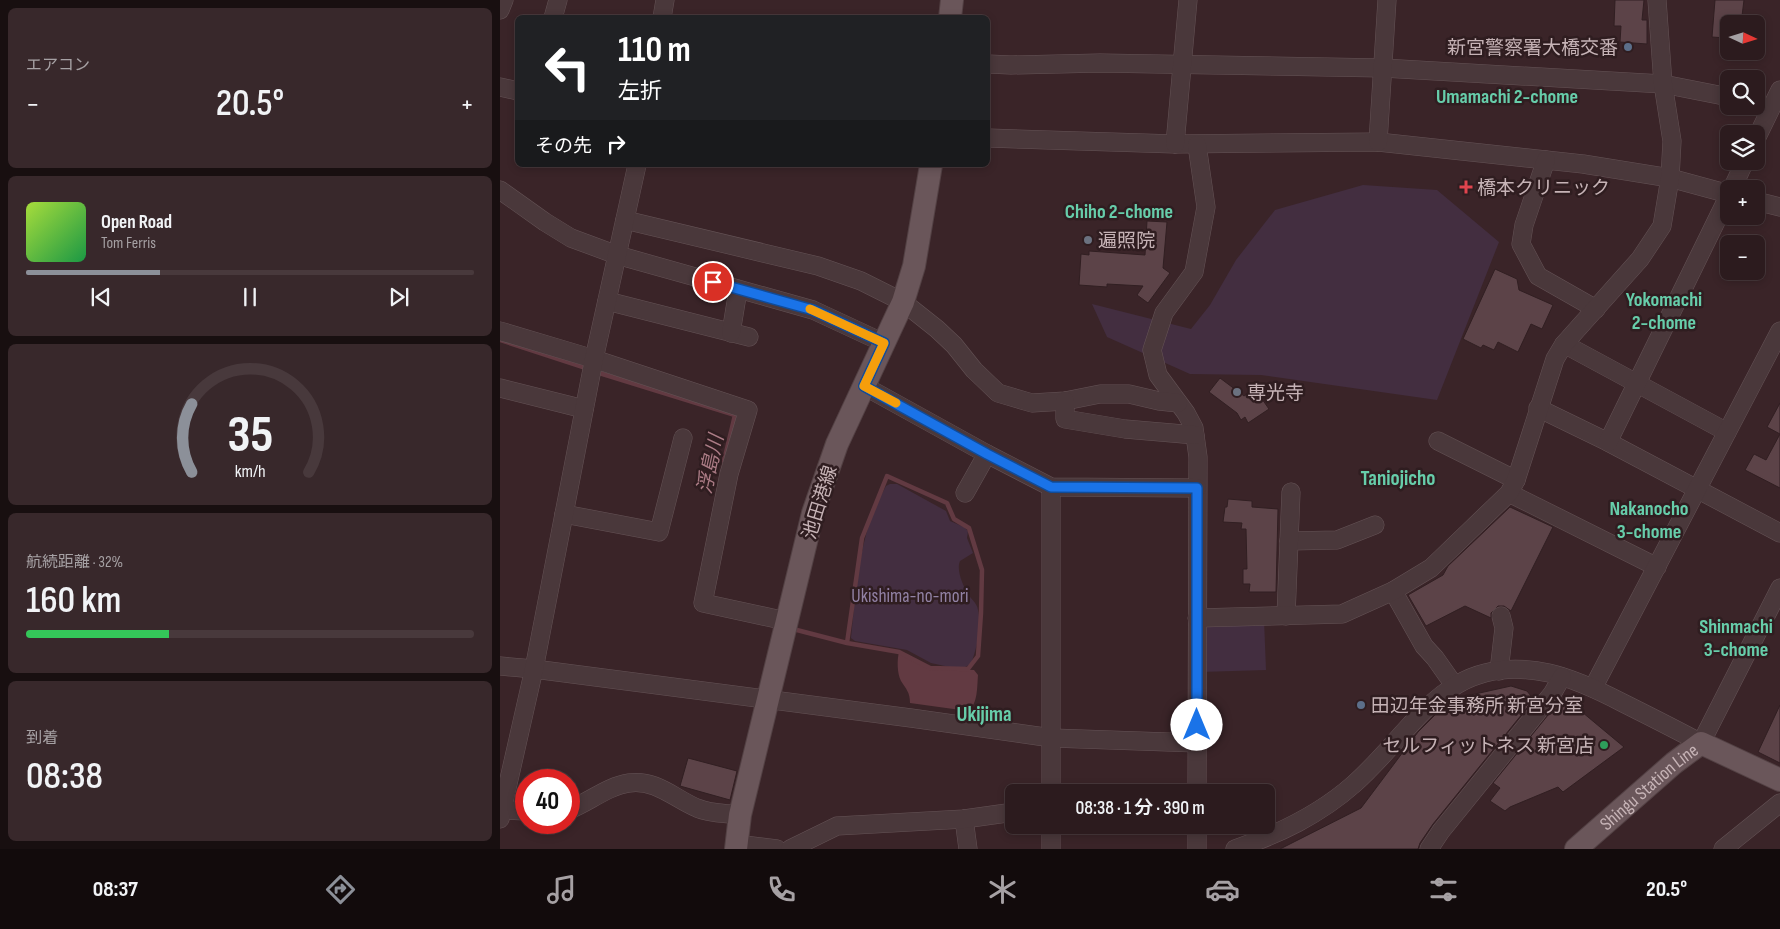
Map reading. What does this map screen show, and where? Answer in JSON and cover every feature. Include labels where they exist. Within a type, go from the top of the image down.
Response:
[{"type":"main road","points":[[950,15],[952,0]]},
{"type":"main road","name":"池田港線","points":[[736,846],[740,815],[813,513],[837,444],[903,302],[914,266],[932,167]]},
{"type":"main road","name":"Shingu Station Line","points":[[1576,849],[1674,763],[1701,743],[1780,780]]},
{"type":"street","points":[[500,10],[504,0]]},
{"type":"street","points":[[554,15],[558,0]]},
{"type":"street","points":[[662,15],[665,0]]},
{"type":"street","points":[[1175,144],[1188,0]]},
{"type":"street","points":[[1378,142],[1387,0]]},
{"type":"street","points":[[1197,618],[1342,614],[1393,591],[1431,568],[1512,486],[1554,359],[1564,344],[1640,259],[1662,226],[1670,178],[1672,141],[1663,84],[1656,0]]},
{"type":"street","points":[[990,64],[1383,68],[1663,84],[1720,95]]},
{"type":"street","points":[[500,87],[515,91]]},
{"type":"street","points":[[1761,125],[1770,99]]},
{"type":"street","points":[[990,138],[1197,145],[1378,142],[1583,164],[1670,178],[1720,192]]},
{"type":"street","points":[[1197,145],[1206,207],[1194,272],[1164,313],[1152,350],[1158,375],[1186,413],[1194,428],[1198,457],[1197,784]]},
{"type":"street","points":[[1546,160],[1524,225],[1521,244],[1538,276],[1596,309]]},
{"type":"street","points":[[515,812],[501,813],[534,669],[594,359],[636,167]]},
{"type":"street","points":[[500,190],[571,238],[617,254],[813,310],[884,343]]},
{"type":"street","points":[[1765,203],[1780,207]]},
{"type":"street","points":[[1608,442],[1720,212]]},
{"type":"street","points":[[625,220],[818,266],[862,281],[903,302],[937,328],[954,345],[974,370],[998,393],[1032,403],[1064,401],[1100,394],[1129,394],[1178,403]]},
{"type":"street","points":[[731,333],[738,290]]},
{"type":"street","points":[[607,301],[750,337]]},
{"type":"street","points":[[500,331],[594,359],[748,410],[729,474],[702,603],[786,621]]},
{"type":"street","points":[[1593,688],[1780,332]]},
{"type":"street","points":[[1564,344],[1727,432]]},
{"type":"street","points":[[864,386],[1051,487],[1197,488]]},
{"type":"street","points":[[500,388],[584,409]]},
{"type":"street","points":[[1064,401],[1065,418],[1125,429],[1195,434]]},
{"type":"street","points":[[1538,408],[1608,442],[1780,533]]},
{"type":"street","points":[[564,514],[659,532],[683,438]]},
{"type":"street","points":[[1438,442],[1656,567]]},
{"type":"street","points":[[965,493],[987,454]]},
{"type":"street","points":[[1051,487],[1051,784]]},
{"type":"street","points":[[1286,616],[1291,492]]},
{"type":"street","points":[[1289,541],[1337,540],[1375,525]]},
{"type":"street","points":[[1235,849],[1266,839],[1330,804],[1372,766],[1422,712],[1454,686],[1466,679],[1499,671],[1524,670],[1549,673],[1593,688],[1701,743],[1780,588]]},
{"type":"street","points":[[1393,591],[1424,646],[1435,658],[1454,686]]},
{"type":"street","points":[[1499,671],[1504,628],[1501,616]]},
{"type":"street","points":[[500,666],[911,718],[1052,738],[1197,743]]},
{"type":"street","points":[[1429,849],[1441,831],[1552,694],[1562,677]]},
{"type":"street","points":[[580,804],[611,789],[628,783],[636,783],[660,787],[698,809],[740,815]]},
{"type":"street","points":[[1723,849],[1780,803]]},
{"type":"street","points":[[801,847],[837,826],[964,819],[1005,813]]},
{"type":"street","points":[[964,819],[968,849]]},
{"type":"street","points":[[1051,834],[1051,849]]},
{"type":"street","points":[[1197,834],[1197,849]]},
{"type":"street","points":[[736,846],[777,849]]},
{"type":"green space","points":[[1363,185],[1437,190],[1499,242],[1437,400],[1261,375],[1190,374],[1107,337],[1092,304],[1191,329],[1210,305],[1236,260],[1275,210]]},
{"type":"green space","name":"Ukishima-no-mori","points":[[897,484],[946,511],[950,521],[964,527],[968,531],[967,538],[973,553],[960,561],[959,569],[964,587],[977,608],[979,624],[973,658],[971,664],[965,667],[954,668],[931,663],[907,650],[855,641],[851,638],[863,547],[872,514],[886,486]]},
{"type":"green space","points":[[1264,620],[1266,670],[1200,672],[1200,621]]},
{"type":"shaded area","points":[[899,652],[930,668],[974,670],[978,675],[974,704],[968,711],[910,703],[908,693],[899,674]]},
{"type":"building","points":[[1615,0],[1644,0],[1642,20],[1647,20],[1647,44],[1620,42],[1621,26],[1614,26]]},
{"type":"building","points":[[1715,0],[1744,0],[1742,15],[1720,15],[1720,38],[1712,37]]},
{"type":"building","points":[[1147,221],[1167,222],[1163,268],[1170,273],[1148,303],[1137,295],[1143,286],[1107,284],[1107,287],[1079,285],[1081,254],[1089,255],[1089,251],[1145,255]]},
{"type":"building","points":[[1495,269],[1517,279],[1519,290],[1553,305],[1542,329],[1531,324],[1518,352],[1498,342],[1494,350],[1483,345],[1481,348],[1463,339]]},
{"type":"building","points":[[1220,378],[1244,396],[1255,389],[1269,409],[1248,423],[1245,417],[1241,420],[1237,413],[1209,392]]},
{"type":"building","points":[[1780,403],[1780,434],[1767,427]]},
{"type":"building","points":[[1780,434],[1780,488],[1745,470],[1754,454],[1766,460]]},
{"type":"building","points":[[1228,499],[1252,501],[1252,507],[1278,509],[1276,592],[1249,592],[1250,584],[1243,584],[1243,569],[1247,569],[1246,529],[1241,529],[1242,523],[1223,522]]},
{"type":"building","points":[[1510,507],[1553,527],[1511,611],[1504,606],[1498,606],[1491,613],[1491,618],[1465,606],[1426,626],[1408,595],[1443,575],[1448,566]]},
{"type":"building","points":[[1511,686],[1527,691],[1531,696],[1531,703],[1433,824],[1418,849],[1280,849],[1361,808],[1418,732],[1442,708],[1466,696]]},
{"type":"building","points":[[1561,699],[1568,705],[1572,699],[1584,709],[1582,712],[1624,747],[1563,792],[1558,787],[1510,807],[1505,811],[1490,801],[1500,788],[1493,783]]},
{"type":"building","points":[[1780,705],[1780,763],[1758,752]]},
{"type":"building","points":[[688,758],[737,771],[730,800],[680,786]]},
{"type":"waterway","name":"浮島川","points":[[500,340],[589,369]]},
{"type":"waterway","name":"浮島川","points":[[596,372],[735,415],[724,461]]},
{"type":"waterway","name":"浮島川","points":[[793,629],[847,643],[899,652],[930,668],[968,669],[978,656],[982,570],[969,528],[954,519],[947,503],[887,476],[862,538],[847,643]]},
{"type":"slow traffic","points":[[810,309],[884,343],[864,386],[896,403]]},
{"type":"place","name":"新宮警察署大橋交番","points":[[1628,47]]},
{"type":"place","name":"橋本クリニック","points":[[1466,187]]},
{"type":"place","name":"遍照院","points":[[1088,240]]},
{"type":"place","name":"専光寺","points":[[1237,392]]},
{"type":"place","name":"田辺年金事務所 新宮分室","points":[[1361,705]]},
{"type":"place","name":"セルフィットネス 新宮店","points":[[1604,745]]},
{"type":"district","name":"Umamachi 2-chome","points":[[1507,96]]},
{"type":"district","name":"Chiho 2-chome","points":[[1119,211]]},
{"type":"district","name":"Yokomachi 2-chome","points":[[1664,310]]},
{"type":"district","name":"Taniojicho","points":[[1398,478]]},
{"type":"district","name":"Nakanocho 3-chome","points":[[1649,520]]},
{"type":"district","name":"Shinmachi 3-chome","points":[[1736,638]]},
{"type":"district","name":"Ukijima","points":[[984,714]]},
{"type":"route","points":[[713,282],[813,310],[884,343],[864,386],[1051,487],[1197,488],[1197,725]]}]
